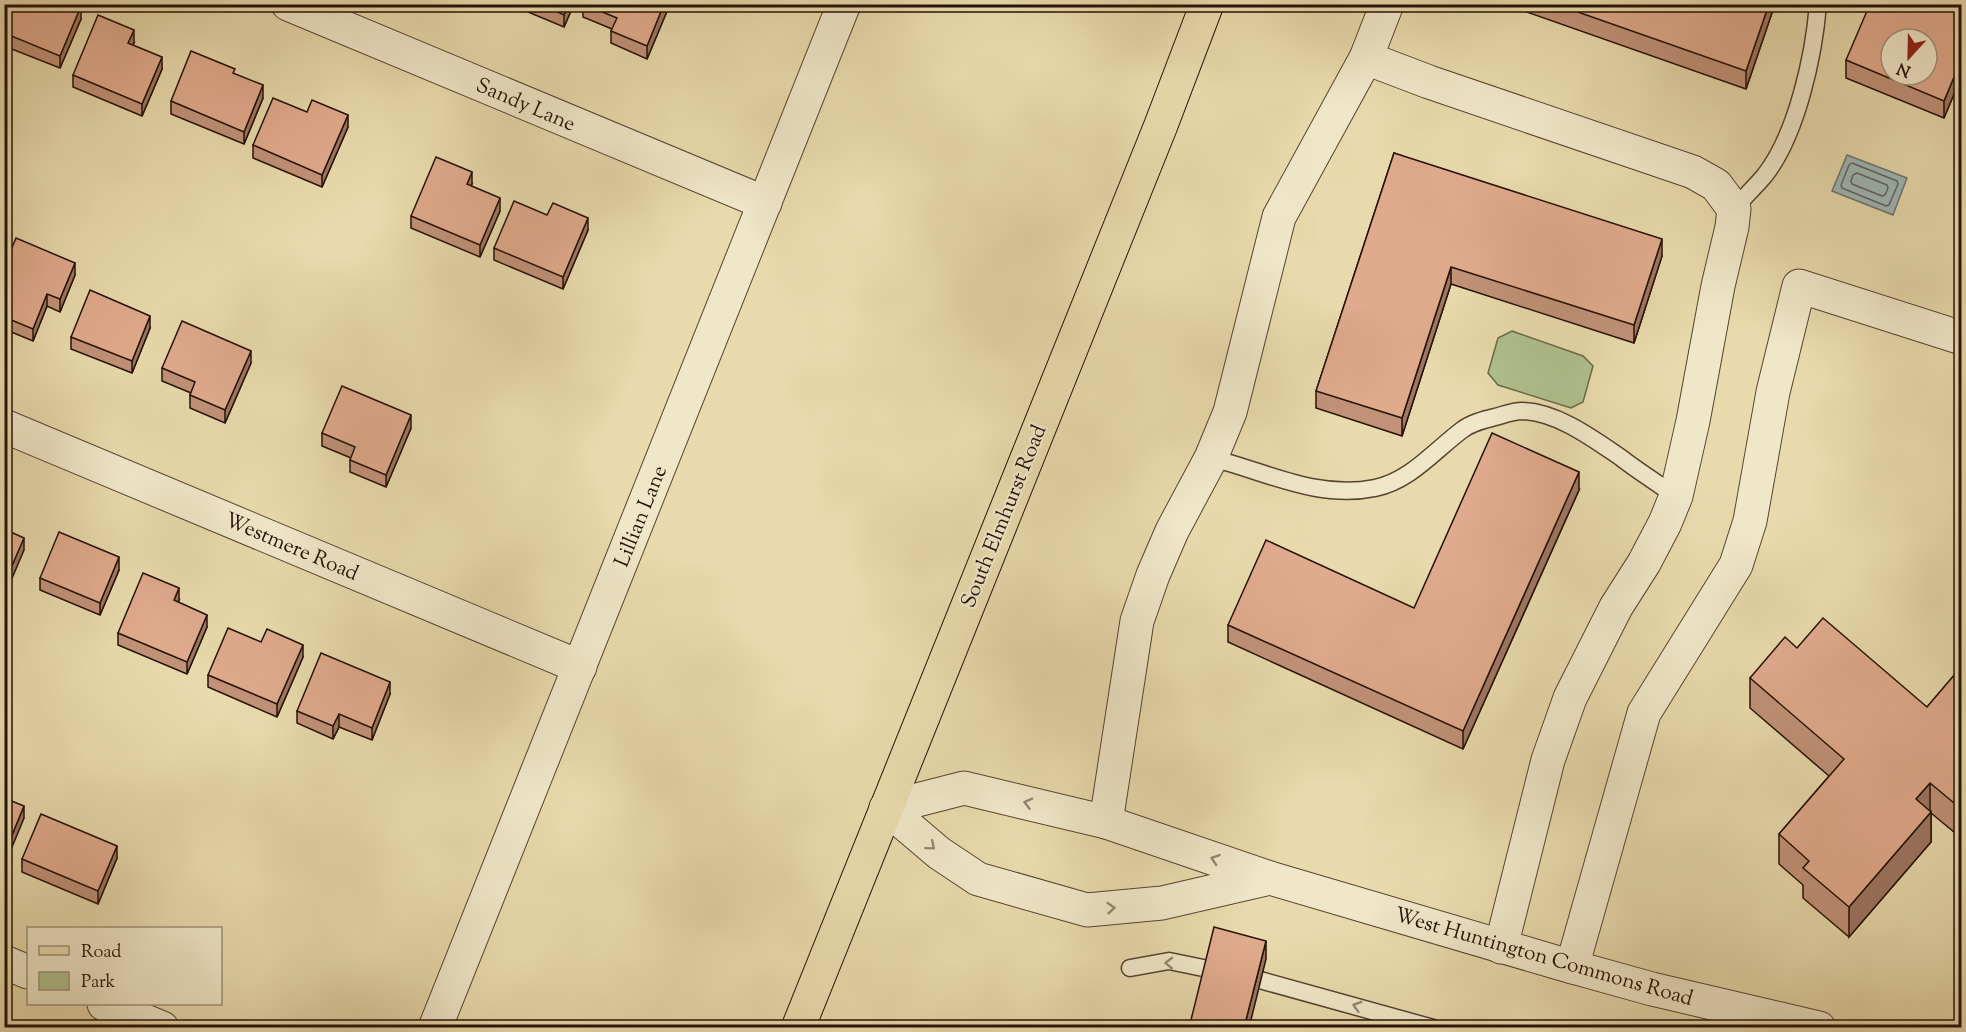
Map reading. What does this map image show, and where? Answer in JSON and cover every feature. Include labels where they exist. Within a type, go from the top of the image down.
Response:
[{"type":"main road","name":"South Elmhurst Road","points":[[798,1028],[1161,125],[1207,4]]},
{"type":"street","name":"Sandy Lane","points":[[288,4],[765,203]]},
{"type":"street","name":"Lillian Lane","points":[[435,1028],[844,4]]},
{"type":"street","points":[[1106,822],[1137,621],[1172,531],[1211,458],[1230,412],[1279,217],[1366,58],[1387,4]]},
{"type":"street","points":[[1366,58],[1429,82],[1693,172],[1716,185],[1734,209],[1693,421],[1676,496],[1665,523],[1616,608],[1570,698],[1548,760],[1501,946]]},
{"type":"street","points":[[1572,967],[1644,713],[1736,565],[1750,521],[1773,392],[1799,286],[1962,338]]},
{"type":"street","name":"Westmere Road","points":[[4,426],[580,667]]},
{"type":"street","name":"West Huntington Commons Road","points":[[886,808],[964,788],[1106,822],[1270,878],[1572,967],[1652,989],[1819,1028]]},
{"type":"street","name":"West Huntington Commons Road","points":[[886,808],[939,853],[978,879],[1087,910],[1162,903],[1270,878]]},
{"type":"street","points":[[4,962],[27,972]]},
{"type":"street","points":[[106,1005],[162,1028]]},
{"type":"lane","points":[[1734,209],[1766,173],[1788,136],[1805,80],[1817,22],[1818,4]]},
{"type":"lane","points":[[1211,458],[1312,488],[1347,490],[1376,488],[1401,478],[1464,429],[1483,420],[1522,411],[1553,418],[1587,434],[1676,496]]},
{"type":"lane","points":[[1130,968],[1169,961],[1208,969]]},
{"type":"lane","points":[[1260,980],[1433,1028]]},
{"type":"green space","points":[[1512,331],[1583,356],[1593,366],[1583,402],[1571,408],[1498,385],[1488,373],[1498,338]]},
{"type":"water","points":[[1847,155],[1907,178],[1893,215],[1832,191]]},
{"type":"building","points":[[4,4],[76,4],[81,6],[60,56],[4,33]]},
{"type":"building","points":[[540,4],[568,4],[564,15]]},
{"type":"building","points":[[583,4],[664,4],[647,46],[611,31],[617,18]]},
{"type":"building","points":[[1555,4],[1769,4],[1746,71]]},
{"type":"building","points":[[1870,4],[1962,4],[1962,58],[1944,101],[1911,87],[1939,87],[1939,27],[1879,27],[1879,74],[1846,60]]},
{"type":"building","points":[[98,15],[134,30],[128,43],[162,57],[142,104],[73,75]]},
{"type":"building","points":[[191,51],[235,69],[233,73],[263,85],[244,132],[171,101]]},
{"type":"building","points":[[273,98],[307,112],[312,100],[348,115],[322,175],[253,145]]},
{"type":"building","points":[[1394,153],[1662,239],[1634,325],[1451,267],[1402,418],[1316,391]]},
{"type":"building","points":[[436,157],[472,172],[467,184],[500,198],[480,245],[411,216]]},
{"type":"building","points":[[514,201],[547,215],[553,203],[588,218],[563,277],[494,248]]},
{"type":"building","points":[[16,238],[75,263],[60,299],[47,294],[33,329],[4,317],[4,267]]},
{"type":"building","points":[[90,290],[150,316],[132,361],[71,337]]},
{"type":"building","points":[[182,321],[251,351],[225,410],[190,395],[195,382],[162,368]]},
{"type":"building","points":[[342,386],[411,415],[386,475],[350,460],[355,447],[322,433]]},
{"type":"building","points":[[1492,433],[1579,472],[1463,731],[1228,625],[1266,540],[1414,608]]},
{"type":"building","points":[[4,529],[24,538],[4,584]]},
{"type":"building","points":[[59,532],[119,557],[100,603],[40,578]]},
{"type":"building","points":[[143,573],[179,588],[174,600],[207,615],[187,662],[118,633]]},
{"type":"building","points":[[1823,618],[1927,707],[1962,666],[1962,805],[1960,808],[1930,783],[1916,799],[1931,812],[1849,907],[1803,868],[1809,861],[1779,834],[1844,759],[1750,678],[1785,637],[1797,648]]},
{"type":"building","points":[[228,628],[261,642],[267,629],[303,645],[277,704],[208,675]]},
{"type":"building","points":[[321,653],[390,682],[372,728],[339,714],[333,726],[297,711]]},
{"type":"building","points":[[4,798],[24,806],[5,852],[4,852]]},
{"type":"building","points":[[41,814],[117,846],[98,891],[22,859]]},
{"type":"building","points":[[1214,927],[1266,941],[1246,1020],[1274,1028],[1189,1028]]}]
